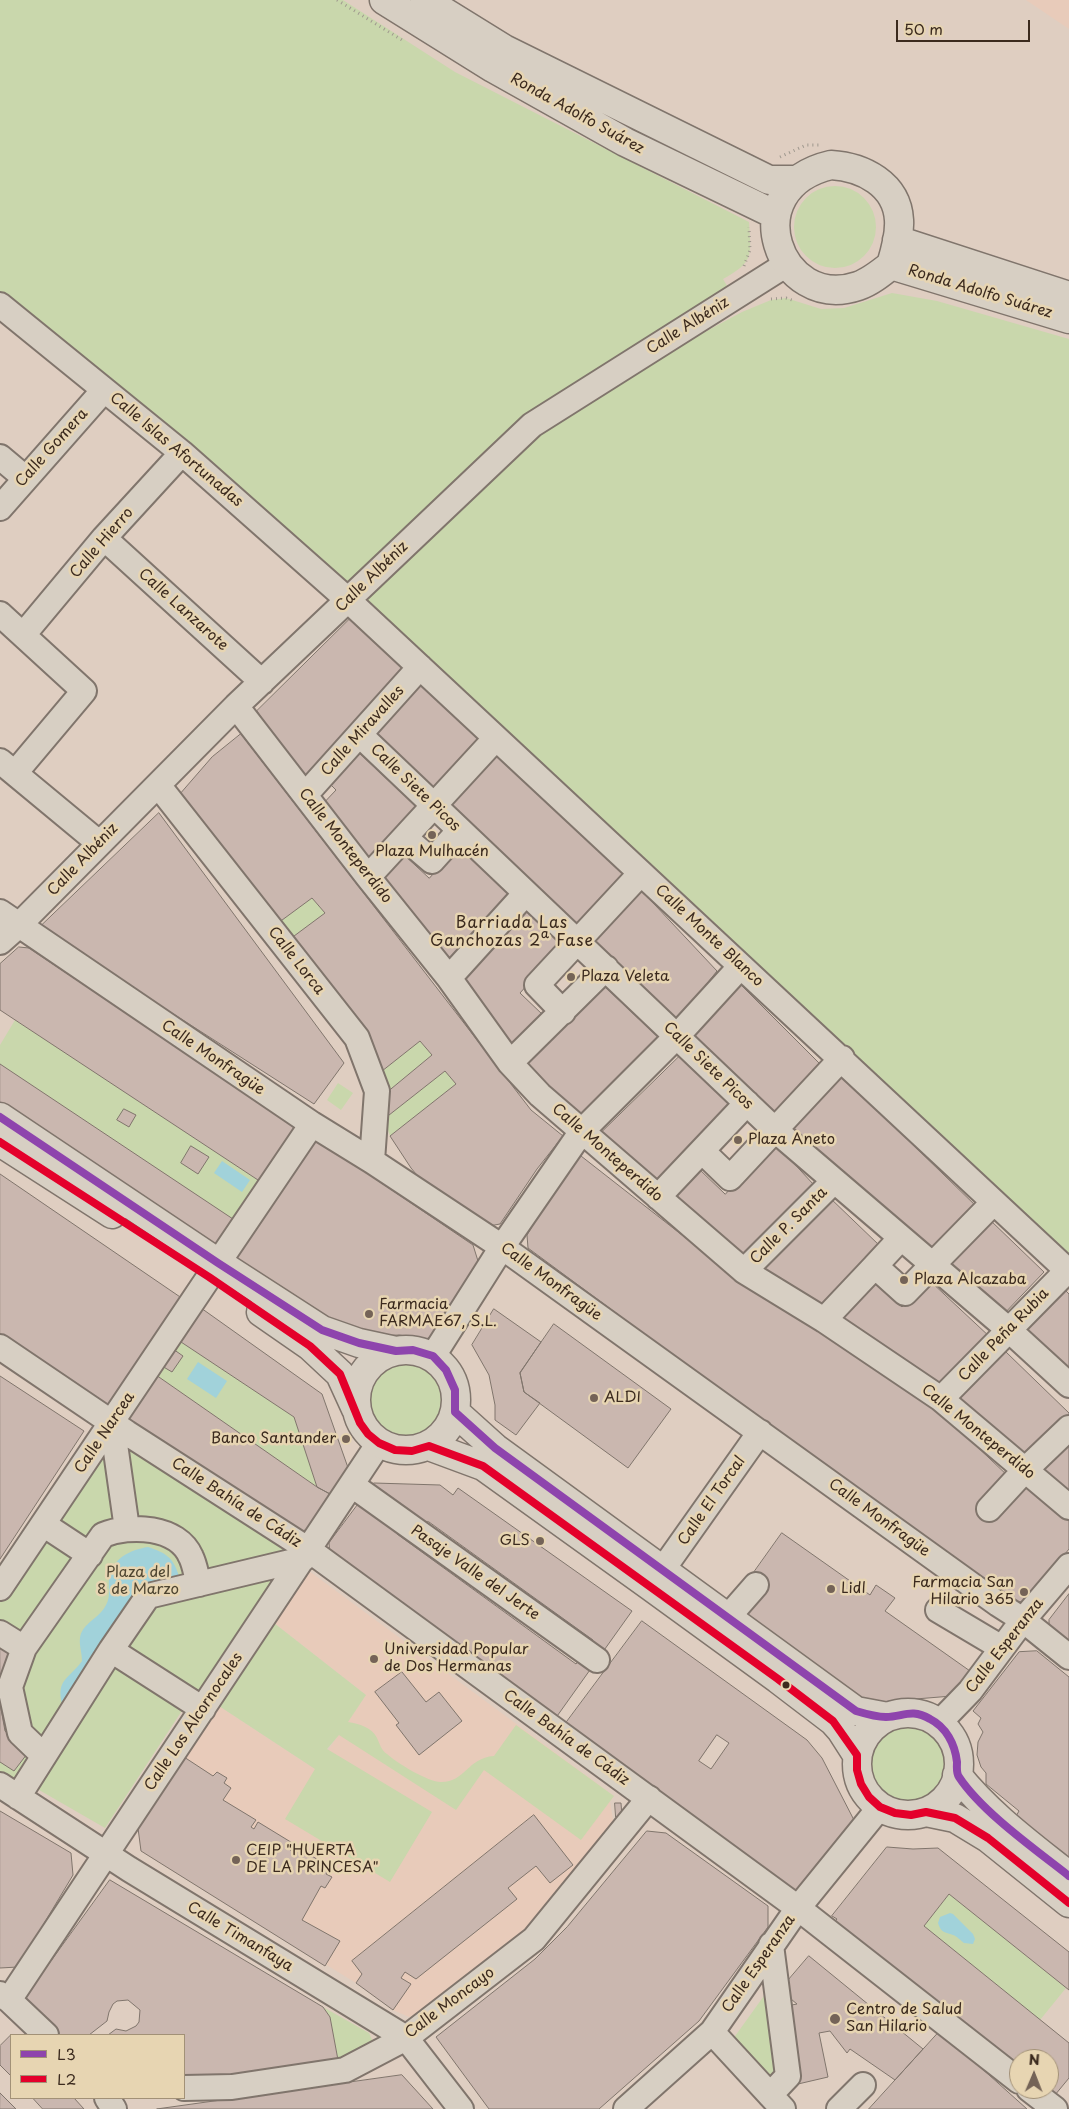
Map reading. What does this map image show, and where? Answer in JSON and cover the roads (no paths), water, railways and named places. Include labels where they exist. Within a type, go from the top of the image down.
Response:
[{"type":"main road","name":"Ronda Adolfo Suárez","points":[[384,0],[493,68],[625,142],[776,215]]},
{"type":"main road","name":"Ronda Adolfo Suárez","points":[[425,0],[504,49],[769,180],[796,180]]},
{"type":"main road","points":[[831,165],[848,166],[863,171],[877,179],[888,191],[896,205],[899,221],[894,253],[859,286],[839,289],[819,287],[801,278],[787,264],[779,249],[775,232],[776,215],[781,200],[796,180],[816,169],[831,165]]},
{"type":"main road","name":"Ronda Adolfo Suárez","points":[[894,253],[1069,296]]},
{"type":"main road","name":"Ronda Adolfo Suárez","points":[[894,253],[1069,319]]},
{"type":"main road","points":[[0,1116],[214,1270],[310,1346],[340,1374],[356,1409],[360,1423],[368,1434],[379,1443],[395,1450],[412,1451],[429,1446],[446,1432],[456,1412],[455,1390],[446,1370],[433,1356],[413,1350],[396,1351],[359,1343],[322,1330],[214,1270],[0,1142]]},
{"type":"main road","points":[[356,1409],[356,1394],[360,1379],[368,1367],[380,1357],[396,1351]]},
{"type":"main road","points":[[456,1412],[495,1448],[856,1711],[888,1717]]},
{"type":"main road","points":[[429,1446],[483,1466],[658,1592],[833,1721],[842,1730],[857,1755]]},
{"type":"main road","points":[[905,1713],[922,1716],[938,1724],[948,1734],[955,1746],[958,1760],[958,1775],[952,1790],[940,1803],[926,1812],[911,1815],[895,1813],[880,1807],[869,1797],[861,1784],[857,1770],[857,1755],[863,1740],[874,1726],[888,1717],[905,1713]]},
{"type":"main road","points":[[958,1775],[973,1795],[1000,1821],[1069,1876]]},
{"type":"main road","points":[[926,1812],[955,1818],[988,1838],[1069,1903]]},
{"type":"street","name":"Calle Albéniz","points":[[0,942],[9,919],[99,843],[236,706],[532,425],[787,264]]},
{"type":"street","name":"Calle Islas Afortunadas","points":[[0,305],[182,453],[348,600]]},
{"type":"street","name":"Calle Gomera","points":[[0,508],[104,390]]},
{"type":"street","name":"Calle Hierro","points":[[23,635],[104,538],[182,453]]},
{"type":"street","points":[[0,457],[25,478]]},
{"type":"street","name":"Calle Lanzarote","points":[[104,538],[262,682]]},
{"type":"street","name":"Calle Monte Blanco","points":[[348,600],[740,967],[842,1058],[1068,1271]]},
{"type":"street","points":[[0,614],[84,690],[8,767],[99,843]]},
{"type":"street","name":"Calle Miravalles","points":[[305,795],[420,667]]},
{"type":"street","name":"Calle Monteperdido","points":[[236,706],[448,978],[510,1063],[540,1095],[744,1271],[824,1320],[941,1399],[1069,1506]]},
{"type":"street","name":"Calle Siete Picos","points":[[360,735],[774,1129],[1009,1330],[1069,1384]]},
{"type":"street","points":[[368,877],[496,738]]},
{"type":"street","name":"Calle Lorca","points":[[158,785],[357,1038],[377,1091],[372,1161]]},
{"type":"street","points":[[405,838],[432,861],[459,831]]},
{"type":"street","points":[[563,1012],[537,985],[641,873]]},
{"type":"street","points":[[448,978],[526,893]]},
{"type":"street","name":"Calle Monfragüe","points":[[9,919],[312,1124],[372,1161],[502,1247],[998,1604],[1023,1620],[1069,1657]]},
{"type":"street","points":[[433,1356],[502,1247],[582,1131],[676,1036],[740,967]]},
{"type":"street","points":[[510,1063],[606,968]]},
{"type":"street","points":[[702,1151],[730,1178],[842,1058]]},
{"type":"street","points":[[658,1197],[747,1103]]},
{"type":"street","name":"Calle Narcea","points":[[0,1588],[312,1124]]},
{"type":"street","name":"Calle P. Santa","points":[[744,1271],[834,1181]]},
{"type":"street","points":[[875,1266],[905,1293],[994,1202]]},
{"type":"street","points":[[824,1320],[901,1238]]},
{"type":"street","name":"Calle Peña Rubia","points":[[941,1399],[1068,1271]]},
{"type":"street","name":"Calle Bahía de Cádiz","points":[[0,1347],[306,1554],[649,1798],[798,1908],[1009,2073]]},
{"type":"street","points":[[112,1423],[127,1528]]},
{"type":"street","points":[[989,1509],[1025,1470],[1069,1428]]},
{"type":"street","name":"Calle El Torcal","points":[[663,1569],[760,1432]]},
{"type":"street","name":"Calle Los Alcornocales","points":[[5,1997],[106,1854],[379,1443]]},
{"type":"street","name":"Pasaje Valle del Jerte","points":[[352,1485],[597,1660]]},
{"type":"street","points":[[43,1524],[90,1555]]},
{"type":"street","points":[[44,1756],[20,1733],[10,1687],[24,1648],[104,1535],[127,1528],[162,1534],[183,1545],[191,1556],[199,1584]]},
{"type":"street","points":[[9,1791],[44,1756],[111,1650],[148,1596],[199,1584],[306,1554]]},
{"type":"street","name":"Calle Esperanza","points":[[938,1724],[970,1691],[1023,1620],[1069,1566]]},
{"type":"street","points":[[728,1617],[756,1586]]},
{"type":"street","points":[[938,1610],[1002,1648]]},
{"type":"street","points":[[0,1633],[24,1648]]},
{"type":"street","points":[[111,1650],[203,1708]]},
{"type":"street","name":"Calle Timanfaya","points":[[9,1791],[106,1854],[406,2038],[461,2109]]},
{"type":"street","name":"Calle Moncayo","points":[[185,2088],[232,2087],[345,2070],[406,2038],[534,1939],[649,1798]]},
{"type":"street","name":"Calle Esperanza","points":[[626,2109],[712,2032],[798,1908],[880,1807]]},
{"type":"street","points":[[712,2032],[777,2102],[788,2076],[771,1945]]},
{"type":"street","points":[[5,1997],[45,2034]]},
{"type":"street","points":[[839,2109],[863,2085]]},
{"type":"street","points":[[1042,2099],[1055,2109]]},
{"type":"water","points":[[222,1161],[250,1180],[242,1192],[214,1173]]},
{"type":"water","points":[[198,1362],[227,1381],[216,1398],[187,1379]]},
{"type":"water","points":[[148,1547],[160,1551],[168,1557],[174,1564],[179,1576],[143,1584],[62,1704],[62,1684],[82,1661],[81,1633],[100,1614],[108,1602],[109,1579],[114,1566],[123,1556],[135,1550]]},
{"type":"water","points":[[950,1913],[973,1934],[975,1939],[973,1944],[964,1943],[956,1936],[940,1929],[938,1923],[940,1917]]},
{"type":"place","name":"Plaza Mulhacén","points":[[432,835]]},
{"type":"place","name":"Plaza Veleta","points":[[571,977]]},
{"type":"place","name":"Plaza Aneto","points":[[738,1140]]},
{"type":"place","name":"Plaza Alcazaba","points":[[904,1280]]},
{"type":"place","name":"Farmacia FARMAE67, S.L.","points":[[369,1314]]},
{"type":"place","name":"ALDI","points":[[594,1398]]},
{"type":"place","name":"Banco Santander","points":[[346,1439]]},
{"type":"place","name":"GLS","points":[[540,1541]]},
{"type":"place","name":"Lidl","points":[[831,1589]]},
{"type":"place","name":"Farmacia San Hilario 365","points":[[1024,1592]]},
{"type":"place","name":"Universidad Popular de Dos Hermanas","points":[[374,1659]]},
{"type":"place","name":"CEIP \"HUERTA DE LA PRINCESA\"","points":[[236,1860]]},
{"type":"place","name":"Centro de Salud San Hilario","points":[[835,2019]]},
{"type":"district","name":"Barriada Las Ganchozas 2ª Fase","points":[[512,933]]},
{"type":"park label","name":"Plaza del 8 de Marzo","points":[[138,1582]]}]
